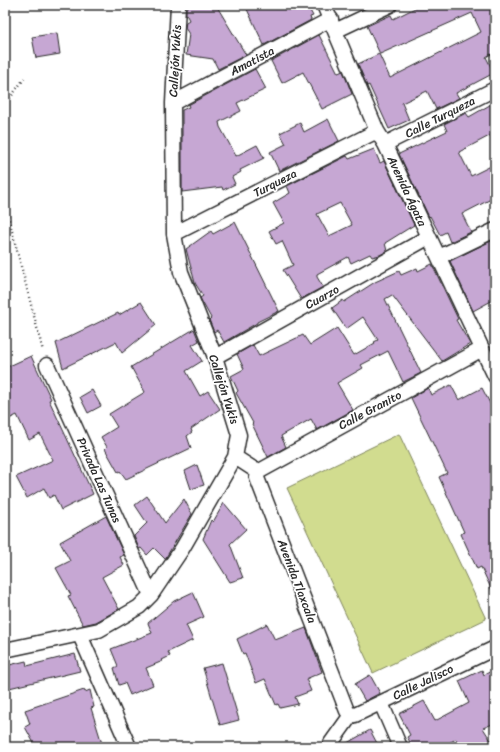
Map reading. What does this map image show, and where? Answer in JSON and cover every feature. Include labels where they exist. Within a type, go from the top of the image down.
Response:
[{"type":"street","name":"Callejón Yukis","points":[[5,650],[99,630],[139,608],[151,595],[182,549],[235,457],[239,435],[215,357],[181,272],[174,234],[173,103],[178,5]]},
{"type":"street","name":"Avenida Ágata","points":[[324,5],[377,131],[385,144],[482,349],[494,370]]},
{"type":"street","name":"Amatista","points":[[173,103],[333,25],[390,5]]},
{"type":"street","name":"Calle Turqueza","points":[[385,144],[495,89]]},
{"type":"street","name":"Turqueza","points":[[174,234],[377,131]]},
{"type":"street","points":[[439,257],[495,230]]},
{"type":"street","name":"Cuarzo","points":[[215,357],[429,237]]},
{"type":"street","name":"Calle Granito","points":[[258,472],[482,349]]},
{"type":"street","name":"Privada Las Tunas","points":[[47,365],[151,595]]},
{"type":"street","points":[[235,457],[258,472]]},
{"type":"street","name":"Avenida Tlaxcala","points":[[258,472],[258,478],[347,711],[351,715]]},
{"type":"street","points":[[80,635],[129,747]]},
{"type":"street","name":"Calle Jalisco","points":[[351,715],[355,715],[381,703],[495,648]]},
{"type":"street","points":[[381,703],[400,747]]},
{"type":"street","points":[[331,743],[351,715]]},
{"type":"path","points":[[5,105],[26,76]]},
{"type":"path","points":[[5,204],[47,365]]},
{"type":"green space","points":[[399,434],[486,619],[373,673],[287,488]]},
{"type":"building","points":[[193,5],[216,5],[246,55],[218,69],[213,59],[186,55],[189,34],[185,28],[186,22],[189,20],[186,14],[186,8]]},
{"type":"building","points":[[245,5],[307,5],[313,16],[310,17],[311,20],[264,45]]},
{"type":"building","points":[[421,5],[495,5],[495,62],[491,54],[486,57],[494,73],[456,93],[459,98],[436,109],[427,91],[402,103],[409,120],[389,129],[369,85],[367,86],[358,64],[379,54],[390,78],[481,32],[472,13],[380,54],[367,26],[391,15],[393,19]]},
{"type":"building","points":[[57,33],[60,54],[36,58],[32,37]]},
{"type":"building","points":[[319,35],[338,73],[343,71],[352,94],[322,109],[303,72],[282,83],[271,61]]},
{"type":"building","points":[[255,69],[266,89],[237,103],[241,111],[219,122],[220,127],[236,156],[257,145],[264,158],[240,170],[241,172],[232,177],[235,184],[223,190],[222,187],[182,192],[182,110],[189,107],[188,105]]},
{"type":"building","points":[[495,102],[495,133],[459,152],[471,176],[495,164],[495,197],[462,214],[471,232],[450,242],[446,232],[440,235],[430,216],[429,217],[399,154],[447,131],[444,124],[466,113],[469,117]]},
{"type":"building","points":[[328,119],[339,141],[279,171],[270,152],[286,144],[280,133],[300,123],[304,132]]},
{"type":"building","points":[[374,149],[380,163],[384,161],[414,225],[385,243],[387,251],[380,255],[372,257],[370,254],[351,263],[348,257],[317,274],[317,277],[323,287],[301,299],[283,270],[293,265],[282,241],[276,244],[269,231],[284,223],[273,203],[290,193],[287,186],[347,156],[349,159]],"holes":[[[340,203],[352,225],[329,236],[317,214]]]},
{"type":"building","points":[[235,222],[279,311],[257,322],[224,342],[217,330],[214,332],[209,320],[211,318],[200,298],[203,296],[195,283],[186,249],[211,231],[213,234]]},
{"type":"building","points":[[495,239],[495,299],[473,311],[450,261]]},
{"type":"building","points":[[432,264],[458,319],[456,320],[470,344],[442,361],[392,295],[385,299],[421,373],[403,382],[388,351],[361,365],[363,368],[337,383],[353,410],[317,430],[311,419],[281,436],[286,447],[268,457],[252,424],[253,423],[236,393],[238,391],[231,376],[244,369],[237,354],[253,345],[259,356],[303,335],[310,345],[337,328],[354,355],[378,340],[363,317],[346,329],[332,308],[375,282],[399,271],[401,275],[417,268],[418,271]]},
{"type":"building","points":[[141,302],[156,325],[122,353],[116,342],[63,368],[56,343],[118,313],[119,315]]},
{"type":"building","points":[[194,329],[199,341],[192,345],[202,361],[186,371],[200,396],[208,391],[220,409],[191,429],[192,432],[187,436],[191,448],[126,479],[120,471],[118,472],[105,449],[107,447],[101,437],[117,427],[109,414],[145,392],[131,367]]},
{"type":"building","points":[[31,356],[51,399],[49,400],[93,494],[61,510],[54,495],[49,498],[44,488],[27,498],[16,477],[53,460],[40,434],[29,440],[17,415],[5,421],[5,368]]},
{"type":"building","points":[[451,385],[459,400],[482,388],[495,413],[495,597],[481,567],[477,569],[461,534],[464,532],[439,477],[447,473],[411,398],[428,388],[431,395]]},
{"type":"building","points":[[92,390],[101,406],[88,413],[80,397]]},
{"type":"building","points":[[197,465],[204,485],[191,489],[185,471]]},
{"type":"building","points":[[147,496],[165,523],[184,499],[192,514],[165,559],[154,548],[147,555],[141,548],[139,549],[134,536],[147,523],[135,505]]},
{"type":"building","points":[[224,503],[246,529],[230,544],[243,578],[230,582],[203,539],[211,520],[213,522]]},
{"type":"building","points":[[106,516],[124,555],[120,557],[124,565],[102,577],[119,609],[96,622],[83,625],[68,596],[71,595],[56,568],[70,561],[60,542]]},
{"type":"building","points":[[193,592],[204,617],[186,625],[193,640],[168,652],[170,656],[162,660],[163,661],[146,668],[153,685],[130,695],[125,683],[119,685],[114,668],[118,666],[111,649],[152,633],[148,623],[174,601]]},
{"type":"building","points":[[267,624],[275,640],[306,628],[322,672],[306,679],[311,691],[295,697],[298,704],[280,708],[278,704],[276,705],[265,679],[256,683],[245,653],[243,654],[237,639]]},
{"type":"building","points":[[75,654],[80,671],[5,689],[5,666],[26,661],[27,666]]},
{"type":"building","points":[[222,663],[239,720],[220,725],[203,668]]},
{"type":"building","points":[[495,669],[495,723],[483,728],[495,747],[460,747],[456,739],[442,747],[413,747],[407,737],[410,735],[399,714],[424,701],[435,721],[469,703],[459,681],[482,670],[484,675]]},
{"type":"building","points":[[370,675],[380,693],[365,701],[355,684]]},
{"type":"building","points":[[84,690],[85,692],[90,690],[94,707],[91,708],[103,747],[36,747],[25,727],[30,724],[25,710]]},
{"type":"building","points":[[370,730],[379,747],[340,747]]}]
